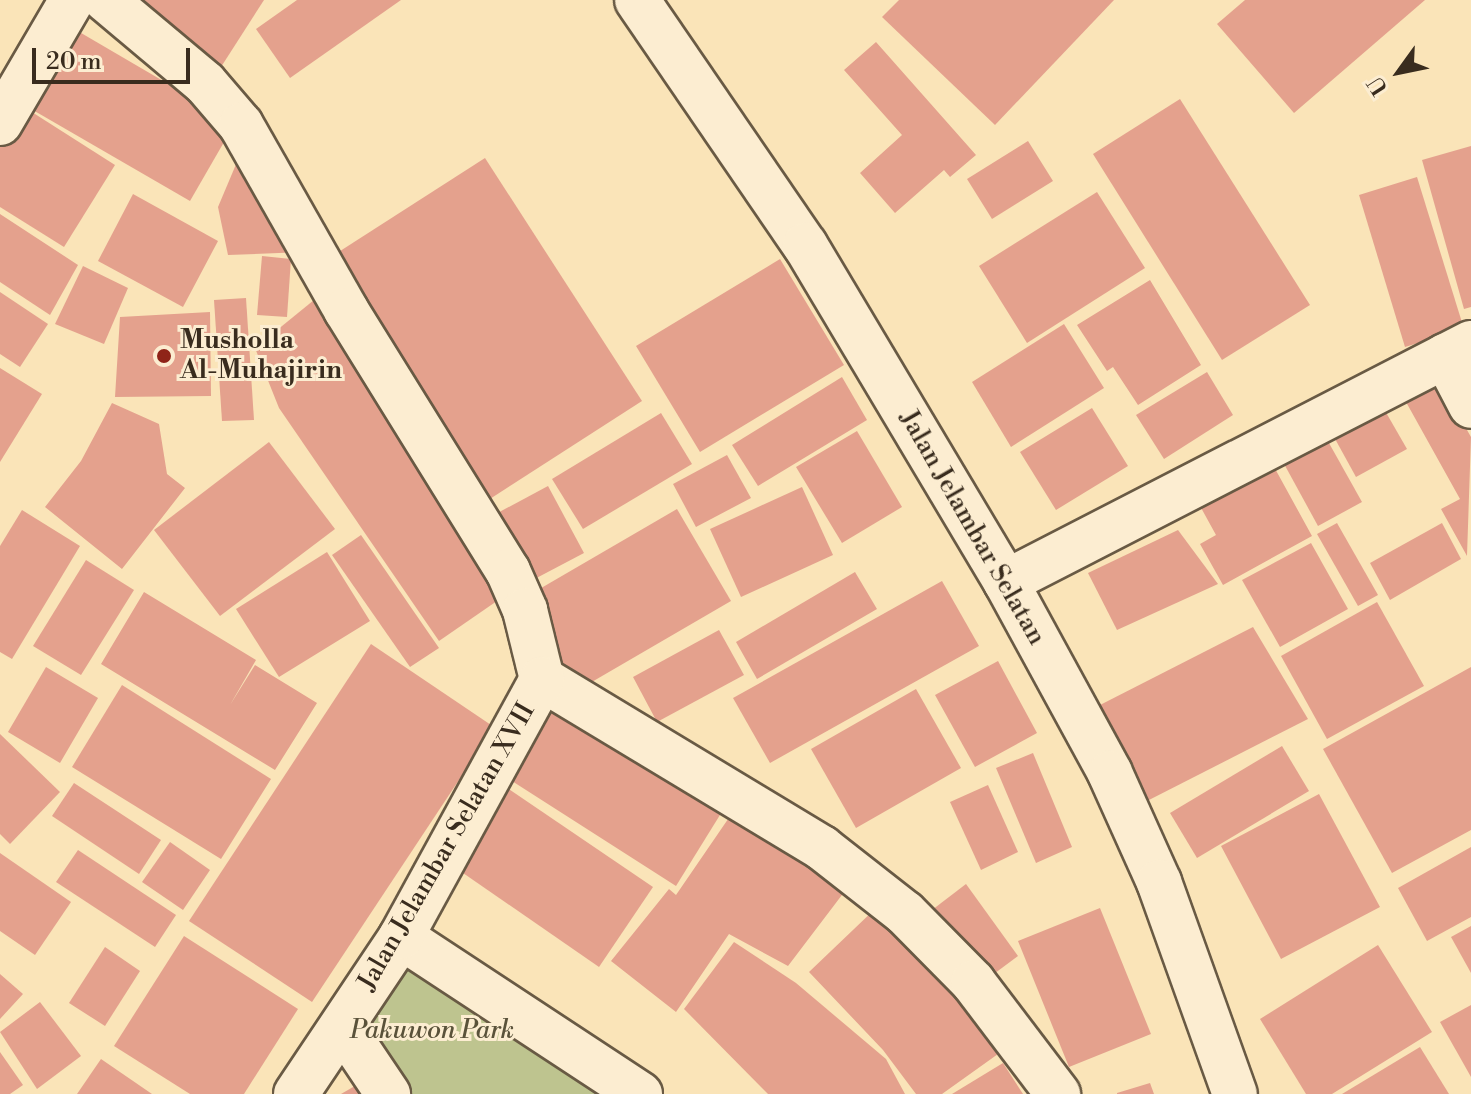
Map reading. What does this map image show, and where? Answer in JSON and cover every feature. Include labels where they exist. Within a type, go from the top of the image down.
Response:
[{"type":"street","points":[[0,123],[72,0]]},
{"type":"street","points":[[106,0],[205,83],[241,125],[346,310],[508,571],[525,610],[542,679],[822,848],[905,913],[973,982],[1058,1094]]},
{"type":"street","name":"Jalan Jelambar Selatan","points":[[637,0],[805,245],[1006,582],[1110,773],[1159,882],[1235,1094]]},
{"type":"street","points":[[1006,582],[1458,349],[1471,406]]},
{"type":"street","name":"Jalan Jelambar Selatan XVII","points":[[296,1094],[401,937],[542,679]]},
{"type":"street","points":[[401,937],[640,1094]]},
{"type":"street","points":[[343,1027],[388,1094]]},
{"type":"green space","name":"Pakuwon Park","points":[[403,935],[631,1094],[397,1094],[356,1020]]},
{"type":"building","points":[[118,0],[264,0],[221,67]]},
{"type":"building","points":[[297,0],[401,0],[290,78],[256,29]]},
{"type":"building","points":[[899,0],[1114,0],[995,125],[882,17]]},
{"type":"building","points":[[1245,0],[1425,0],[1294,113],[1217,24]]},
{"type":"building","points":[[64,23],[235,123],[190,201],[19,102]]},
{"type":"building","points":[[876,42],[976,155],[950,177],[944,170],[895,213],[860,173],[902,135],[844,70]]},
{"type":"building","points":[[1180,99],[1310,305],[1222,360],[1093,154]]},
{"type":"building","points":[[24,107],[115,165],[64,247],[0,207],[0,146]]},
{"type":"building","points":[[1028,141],[1053,181],[992,219],[967,179]]},
{"type":"building","points":[[1471,146],[1471,307],[1464,309],[1422,160]]},
{"type":"building","points":[[485,158],[642,401],[479,506],[323,262]]},
{"type":"building","points":[[237,162],[304,252],[228,255],[218,207]]},
{"type":"building","points":[[1417,177],[1464,329],[1405,347],[1359,195]]},
{"type":"building","points":[[1097,192],[1145,268],[1027,343],[979,266]]},
{"type":"building","points":[[133,194],[218,241],[183,307],[98,261]]},
{"type":"building","points":[[0,214],[78,265],[50,315],[0,282]]},
{"type":"building","points":[[262,256],[291,259],[287,317],[257,315]]},
{"type":"building","points":[[780,259],[844,365],[700,452],[636,346]]},
{"type":"building","points":[[83,266],[128,288],[104,344],[55,324]]},
{"type":"building","points":[[1150,280],[1201,365],[1138,405],[1113,367],[1107,371],[1077,325]]},
{"type":"building","points":[[0,292],[48,324],[20,367],[0,354]]},
{"type":"building","points":[[246,298],[254,420],[222,421],[214,300]]},
{"type":"building","points":[[314,300],[513,590],[439,641],[279,408],[255,348]]},
{"type":"building","name":"Musholla Al-Muhajirin","points":[[210,312],[211,396],[115,397],[120,317]]},
{"type":"building","points":[[1064,324],[1104,388],[1011,447],[972,382]]},
{"type":"building","points":[[0,368],[42,394],[0,462]]},
{"type":"building","points":[[1207,372],[1233,415],[1164,459],[1136,415]]},
{"type":"building","points":[[1435,374],[1471,437],[1467,556],[1441,509],[1460,499],[1401,393]]},
{"type":"building","points":[[842,377],[867,420],[758,486],[732,445]]},
{"type":"building","points":[[112,403],[159,424],[167,474],[185,488],[122,569],[45,507],[81,461]]},
{"type":"building","points":[[1092,408],[1128,466],[1056,510],[1020,452]]},
{"type":"building","points":[[1384,409],[1407,449],[1356,477],[1334,437]]},
{"type":"building","points":[[661,413],[692,464],[583,529],[552,479]]},
{"type":"building","points":[[1320,427],[1362,502],[1318,526],[1277,451]]},
{"type":"building","points":[[857,431],[902,507],[842,543],[796,467]]},
{"type":"building","points":[[269,442],[335,529],[220,616],[154,530]]},
{"type":"building","points":[[1267,454],[1312,536],[1223,585],[1200,544],[1216,535],[1194,495]]},
{"type":"building","points":[[727,455],[751,498],[696,527],[673,484]]},
{"type":"building","points":[[548,486],[584,553],[527,583],[490,517]]},
{"type":"building","points":[[802,487],[833,555],[741,597],[710,529]]},
{"type":"building","points":[[677,509],[731,601],[578,690],[524,598]]},
{"type":"building","points":[[22,510],[80,546],[12,659],[0,652],[0,546]]},
{"type":"building","points":[[1337,523],[1378,595],[1358,606],[1317,534]]},
{"type":"building","points":[[1442,523],[1461,559],[1390,600],[1370,563]]},
{"type":"building","points":[[1178,530],[1218,584],[1117,630],[1088,573]]},
{"type":"building","points":[[361,535],[439,648],[410,667],[332,555]]},
{"type":"building","points":[[1311,543],[1348,609],[1280,647],[1242,580]]},
{"type":"building","points":[[327,552],[370,621],[279,677],[236,609]]},
{"type":"building","points":[[86,560],[134,590],[81,675],[33,646]]},
{"type":"building","points":[[855,572],[877,609],[757,679],[736,642]]},
{"type":"building","points":[[942,581],[979,646],[770,763],[733,698]]},
{"type":"building","points":[[144,592],[256,660],[230,705],[255,665],[317,703],[275,770],[101,664]]},
{"type":"building","points":[[1377,602],[1424,686],[1327,739],[1281,656]]},
{"type":"building","points":[[1253,627],[1308,719],[1147,801],[1100,705]]},
{"type":"building","points":[[719,630],[744,675],[657,722],[633,677]]},
{"type":"building","points":[[371,644],[494,727],[312,1002],[189,921]]},
{"type":"building","points":[[998,661],[1037,733],[975,767],[935,695]]},
{"type":"building","points":[[46,667],[98,698],[60,763],[8,732]]},
{"type":"building","points":[[1471,667],[1471,830],[1392,873],[1323,749]]},
{"type":"building","points":[[122,685],[271,779],[221,859],[72,767]]},
{"type":"building","points":[[916,689],[961,768],[856,828],[811,749]]},
{"type":"building","points":[[553,691],[728,802],[676,886],[501,774]]},
{"type":"building","points":[[0,734],[60,792],[10,844],[0,834]]},
{"type":"building","points":[[1282,746],[1309,791],[1197,858],[1170,813]]},
{"type":"building","points":[[1033,753],[1072,847],[1036,863],[996,768]]},
{"type":"building","points":[[74,783],[161,840],[139,874],[52,816]]},
{"type":"building","points":[[503,785],[653,887],[599,967],[450,864]]},
{"type":"building","points":[[988,785],[1018,852],[981,870],[950,802]]},
{"type":"building","points":[[1319,794],[1380,907],[1281,959],[1221,846]]},
{"type":"building","points":[[737,806],[848,887],[788,966],[729,934],[676,1012],[611,961],[669,889],[676,895]]},
{"type":"building","points":[[170,842],[210,870],[183,910],[142,882]]},
{"type":"building","points":[[1471,847],[1471,917],[1427,941],[1398,888]]},
{"type":"building","points":[[78,850],[176,915],[155,947],[56,882]]},
{"type":"building","points":[[0,853],[71,902],[35,955],[0,931]]},
{"type":"building","points":[[966,884],[1018,956],[983,982],[932,910]]},
{"type":"building","points":[[876,908],[958,993],[998,1054],[942,1094],[916,1094],[883,1050],[809,972]]},
{"type":"building","points":[[1100,908],[1151,1034],[1069,1067],[1018,941]]},
{"type":"building","points":[[1471,926],[1471,973],[1451,937]]},
{"type":"building","points":[[184,936],[298,1009],[244,1094],[190,1094],[114,1046]]},
{"type":"building","points":[[734,942],[796,983],[886,1059],[905,1094],[768,1094],[684,1009]]},
{"type":"building","points":[[1378,945],[1432,1032],[1332,1094],[1306,1094],[1260,1019]]},
{"type":"building","points":[[105,947],[140,971],[105,1026],[69,1003]]},
{"type":"building","points":[[0,974],[23,994],[0,1019]]},
{"type":"building","points":[[40,1002],[81,1056],[37,1089],[0,1032]]},
{"type":"building","points":[[1471,1005],[1471,1077],[1440,1022]]},
{"type":"building","points":[[1420,1047],[1449,1094],[1342,1094]]},
{"type":"building","points":[[0,1052],[23,1085],[10,1094],[0,1094]]},
{"type":"building","points":[[101,1059],[152,1094],[77,1094]]},
{"type":"building","points":[[1003,1063],[1023,1094],[952,1094]]},
{"type":"building","points":[[367,1079],[375,1094],[341,1094]]},
{"type":"building","points":[[1150,1083],[1154,1094],[1117,1094],[1117,1093]]},
{"type":"place","name":"Musholla Al-Muhajirin","points":[[164,356]]}]
